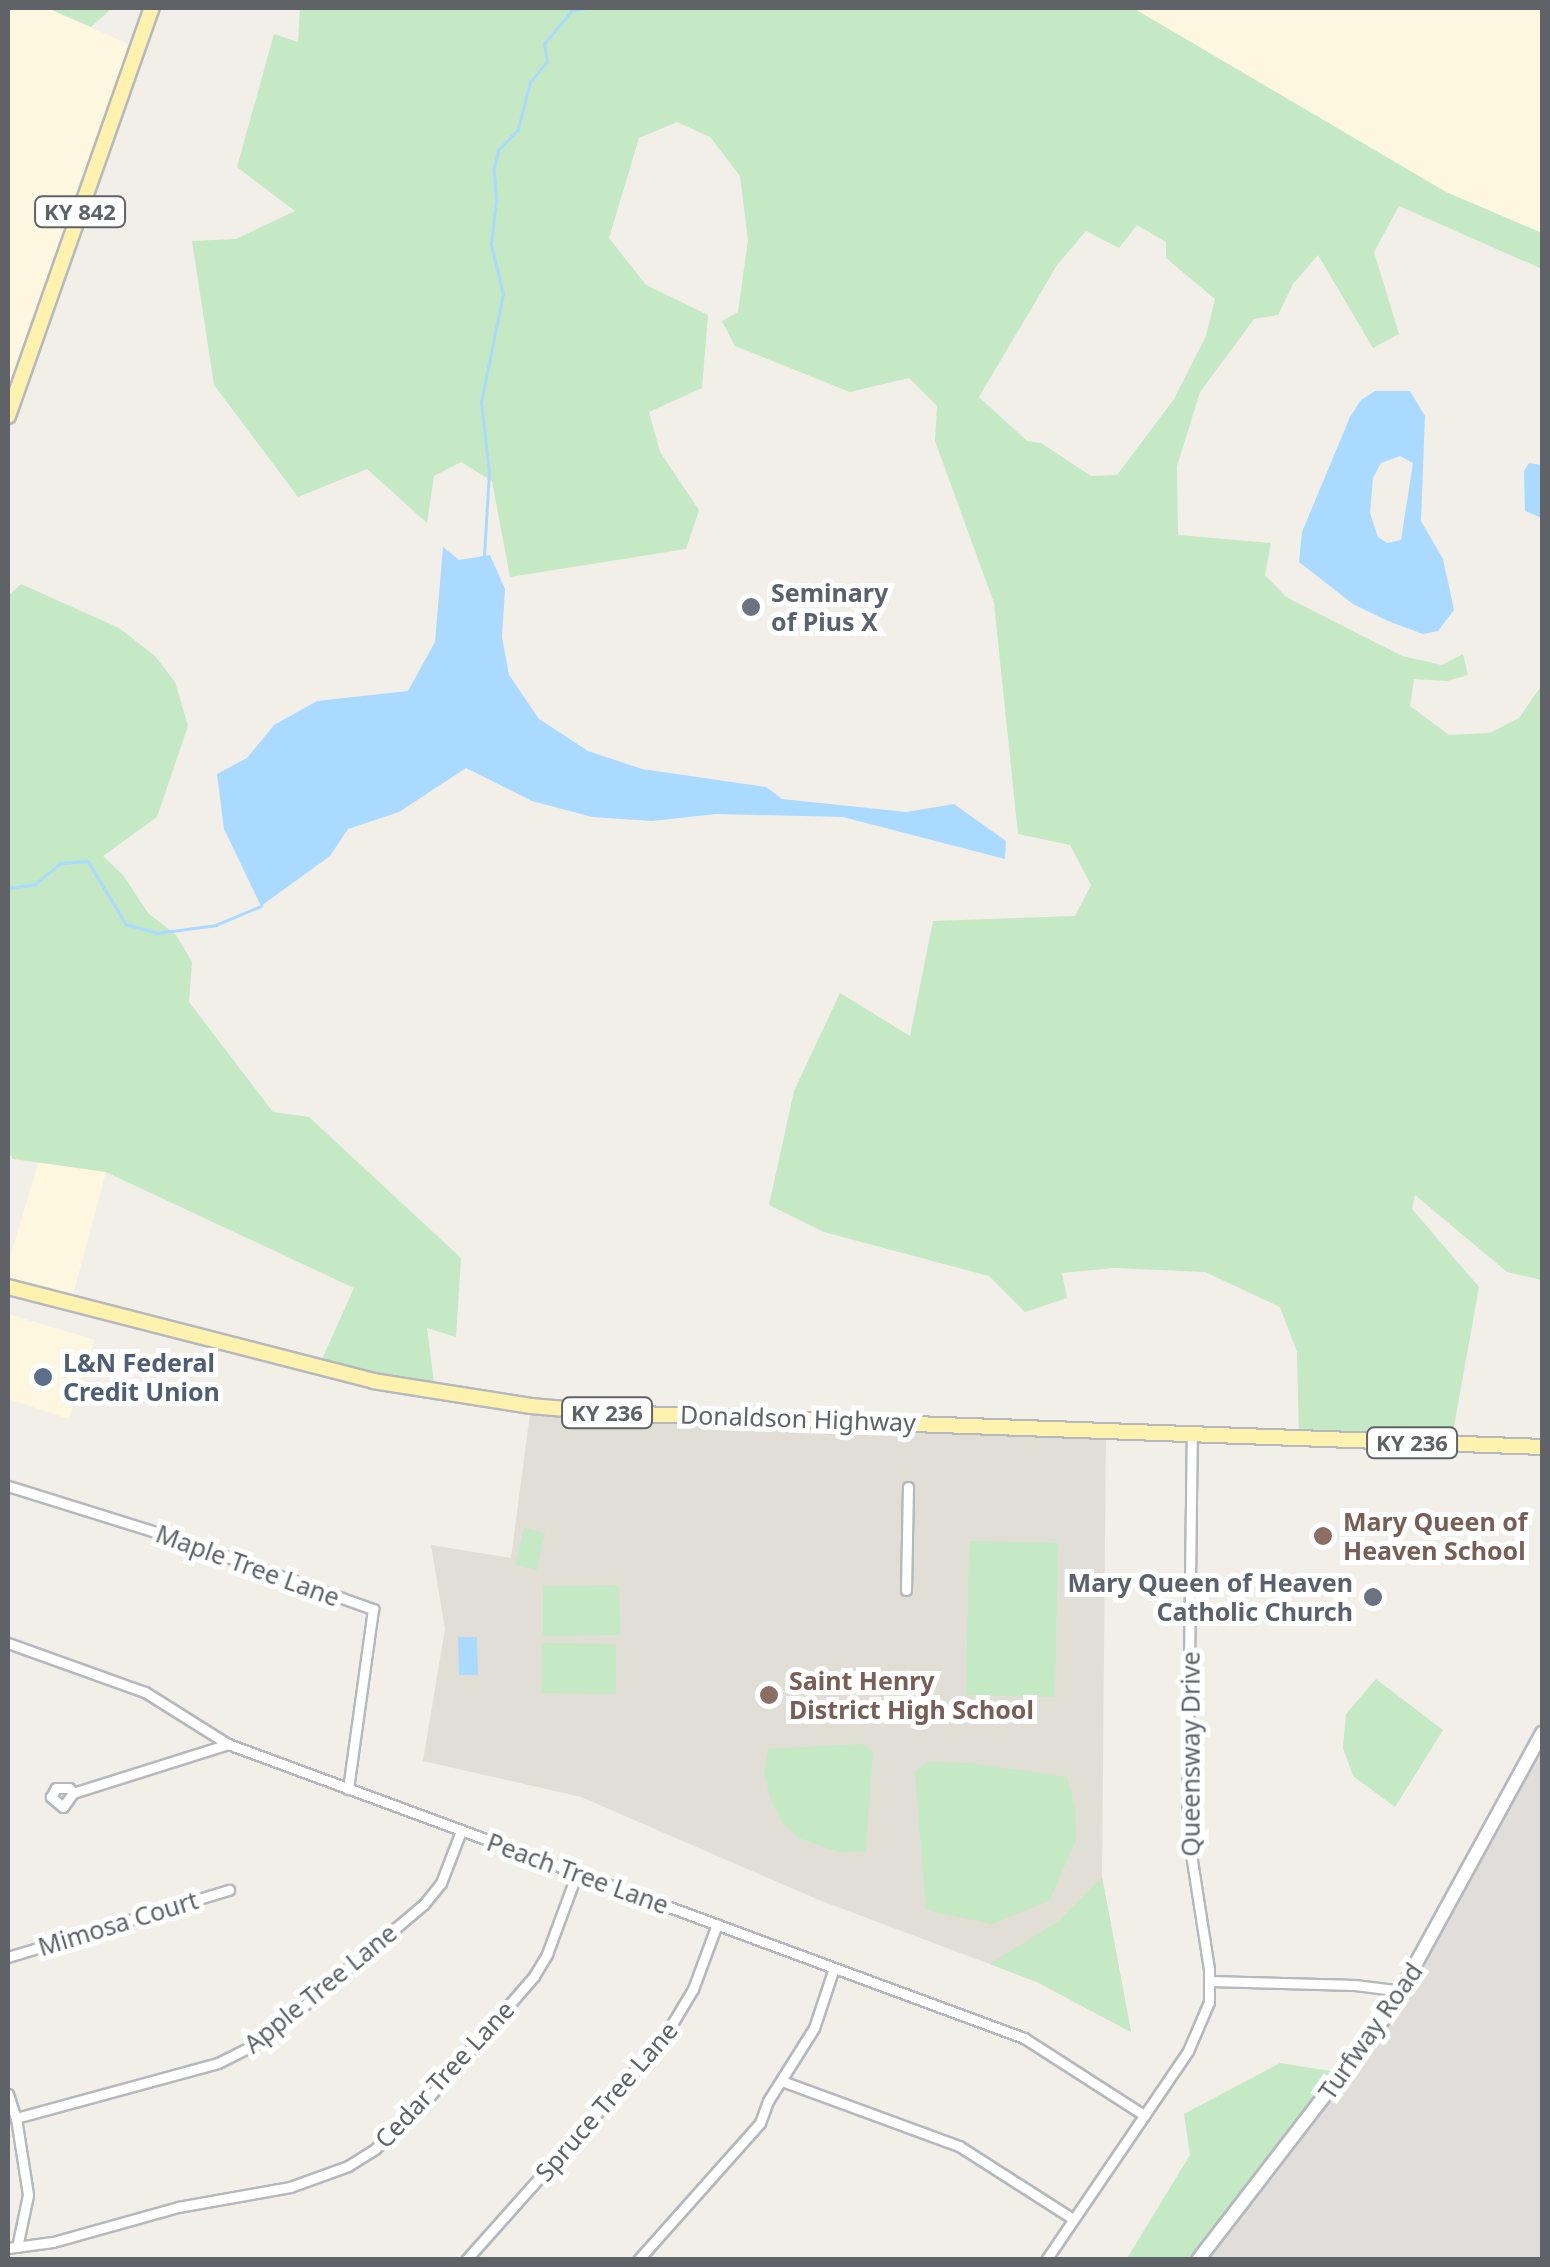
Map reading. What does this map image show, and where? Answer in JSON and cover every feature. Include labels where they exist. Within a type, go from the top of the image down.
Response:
[{"type":"main road","name":"KY 842","points":[[8,416],[152,8]]},
{"type":"main road","name":"Donaldson Highway","points":[[8,1288],[372,1381],[503,1403],[612,1413],[1542,1447]]},
{"type":"main road","name":"Turfway Road","points":[[1198,2260],[1403,1991],[1542,1733]]},
{"type":"street","name":"Queensway Drive","points":[[1046,2260],[1198,2032],[1209,2002],[1210,1981],[1187,1828],[1192,1434]]},
{"type":"street","name":"Maple Tree Lane","points":[[8,1486],[169,1536],[372,1609],[348,1788]]},
{"type":"street","points":[[906,1590],[908,1488]]},
{"type":"street","name":"Peach Tree Lane","points":[[8,1643],[146,1692],[228,1744],[1024,2038],[1144,2115]]},
{"type":"street","points":[[73,1793],[228,1744]]},
{"type":"street","name":"Apple Tree Lane","points":[[16,2118],[218,2064],[262,2040],[424,1904],[441,1883],[461,1831]]},
{"type":"street","name":"Cedar Tree Lane","points":[[12,2248],[53,2242],[178,2207],[290,2187],[348,2166],[375,2149],[422,2105],[534,1976],[577,1873]]},
{"type":"street","name":"Mimosa Court","points":[[8,1957],[229,1890]]},
{"type":"street","name":"Spruce Tree Lane","points":[[466,2260],[664,2039],[693,1989],[717,1924]]},
{"type":"street","points":[[638,2260],[750,2138],[814,2028],[834,1968]]},
{"type":"street","points":[[1210,1981],[1355,1985],[1403,1991]]},
{"type":"street","points":[[782,2081],[959,2146],[1073,2219]]},
{"type":"street","points":[[8,2094],[16,2118],[28,2196],[12,2248]]},
{"type":"shaded area","points":[[8,8],[47,8],[137,48],[8,416]]},
{"type":"shaded area","points":[[1133,8],[1542,8],[1542,233],[1446,192]]},
{"type":"shaded area","points":[[44,1144],[106,1172],[71,1302],[8,1283],[8,1264]]},
{"type":"shaded area","points":[[8,1314],[95,1340],[69,1419],[8,1399]]},
{"type":"shaded area","name":"Saint Henry District High School","points":[[531,1406],[1106,1431],[1102,1877],[1131,2032],[1037,1982],[819,1900],[581,1797],[423,1761],[445,1629],[431,1545],[511,1558]]},
{"type":"shaded area","points":[[1542,1733],[1542,2259],[1198,2260],[1391,2009]]},
{"type":"green space","points":[[47,8],[112,8],[91,27]]},
{"type":"green space","points":[[300,8],[1133,8],[1446,192],[1542,233],[1542,269],[1399,206],[1374,252],[1399,334],[1373,348],[1318,255],[1293,284],[1278,315],[1254,319],[1200,392],[1177,466],[1178,535],[1271,543],[1265,575],[1286,597],[1402,656],[1442,665],[1463,654],[1468,675],[1447,681],[1414,679],[1410,706],[1449,735],[1490,733],[1519,718],[1542,685],[1542,1280],[1507,1272],[1415,1195],[1412,1209],[1479,1287],[1449,1454],[1299,1439],[1297,1352],[1280,1307],[1205,1272],[1114,1268],[1062,1273],[1067,1298],[1025,1312],[989,1276],[824,1232],[769,1205],[794,1091],[840,993],[910,1036],[933,921],[1075,916],[1091,885],[1070,845],[1018,834],[994,603],[935,441],[937,406],[909,378],[850,392],[735,346],[722,321],[738,312],[748,240],[740,176],[710,137],[677,122],[639,138],[609,238],[646,285],[708,315],[702,388],[649,412],[660,452],[699,510],[686,549],[510,577],[492,481],[461,462],[434,476],[427,523],[367,469],[298,497],[214,385],[192,241],[236,239],[295,211],[237,167],[274,34],[298,42]],"holes":[[[1137,225],[1166,242],[1166,258],[1215,299],[1206,336],[1174,399],[1117,475],[1091,476],[1041,443],[1027,441],[979,397],[1057,265],[1086,231],[1119,248]]]},
{"type":"green space","points":[[21,584],[119,628],[155,656],[175,682],[188,726],[157,817],[103,856],[123,875],[148,913],[176,935],[192,962],[189,1002],[273,1112],[309,1117],[461,1258],[456,1337],[427,1328],[435,1390],[318,1368],[354,1288],[106,1172],[13,1159],[8,1151],[8,596]]},
{"type":"green space","points":[[524,1528],[545,1533],[537,1570],[515,1565]]},
{"type":"green space","points":[[969,1541],[1058,1543],[1055,1697],[966,1695]]},
{"type":"green space","points":[[619,1585],[620,1635],[543,1636],[543,1586]]},
{"type":"green space","points":[[542,1643],[616,1644],[616,1694],[541,1693]]},
{"type":"green space","points":[[1376,1679],[1443,1730],[1395,1807],[1353,1776],[1343,1748],[1346,1714]]},
{"type":"green space","points":[[861,1744],[873,1751],[866,1851],[839,1852],[799,1838],[782,1823],[771,1800],[764,1772],[768,1749]]},
{"type":"green space","points":[[927,1762],[969,1763],[1067,1777],[1075,1808],[1076,1840],[1049,1901],[992,1924],[926,1910],[915,1772]]},
{"type":"green space","points":[[1102,1877],[1131,2032],[1037,1982],[990,1964],[1060,1920]]},
{"type":"green space","points":[[1280,2063],[1343,2073],[1198,2259],[1126,2260],[1190,2155],[1184,2114]]},
{"type":"water","points":[[1375,391],[1410,391],[1425,416],[1421,521],[1443,559],[1454,610],[1438,631],[1423,634],[1353,604],[1299,562],[1302,532],[1350,417],[1361,400]],"holes":[[[1400,456],[1413,463],[1401,540],[1387,543],[1378,537],[1370,513],[1373,478],[1381,463]]]},
{"type":"water","points":[[1529,463],[1542,465],[1542,518],[1525,511],[1524,471]]},
{"type":"water","points":[[443,547],[459,560],[490,555],[505,589],[502,637],[509,675],[539,719],[588,751],[642,769],[766,787],[782,799],[906,812],[954,804],[1006,841],[1005,859],[843,817],[716,814],[652,821],[592,817],[532,801],[466,768],[399,812],[348,829],[330,856],[261,906],[224,829],[217,774],[247,758],[274,725],[317,701],[408,691],[435,642]]},
{"type":"water","points":[[458,1637],[477,1637],[478,1675],[459,1675]]},
{"type":"waterway","points":[[484,556],[489,473],[481,402],[503,294],[491,245],[496,200],[494,168],[498,150],[518,129],[530,82],[547,62],[544,44],[572,10],[589,8]]},
{"type":"waterway","points":[[8,888],[35,884],[61,863],[88,861],[126,924],[157,933],[216,925],[261,906]]},
{"type":"place","name":"Seminary of Pius X","points":[[751,607]]},
{"type":"place","name":"L&N Federal Credit Union","points":[[43,1377]]},
{"type":"place","name":"Mary Queen of Heaven School","points":[[1323,1536]]},
{"type":"place","name":"Mary Queen of Heaven Catholic Church","points":[[1373,1597]]},
{"type":"place","name":"Saint Henry District High School","points":[[769,1695]]}]
